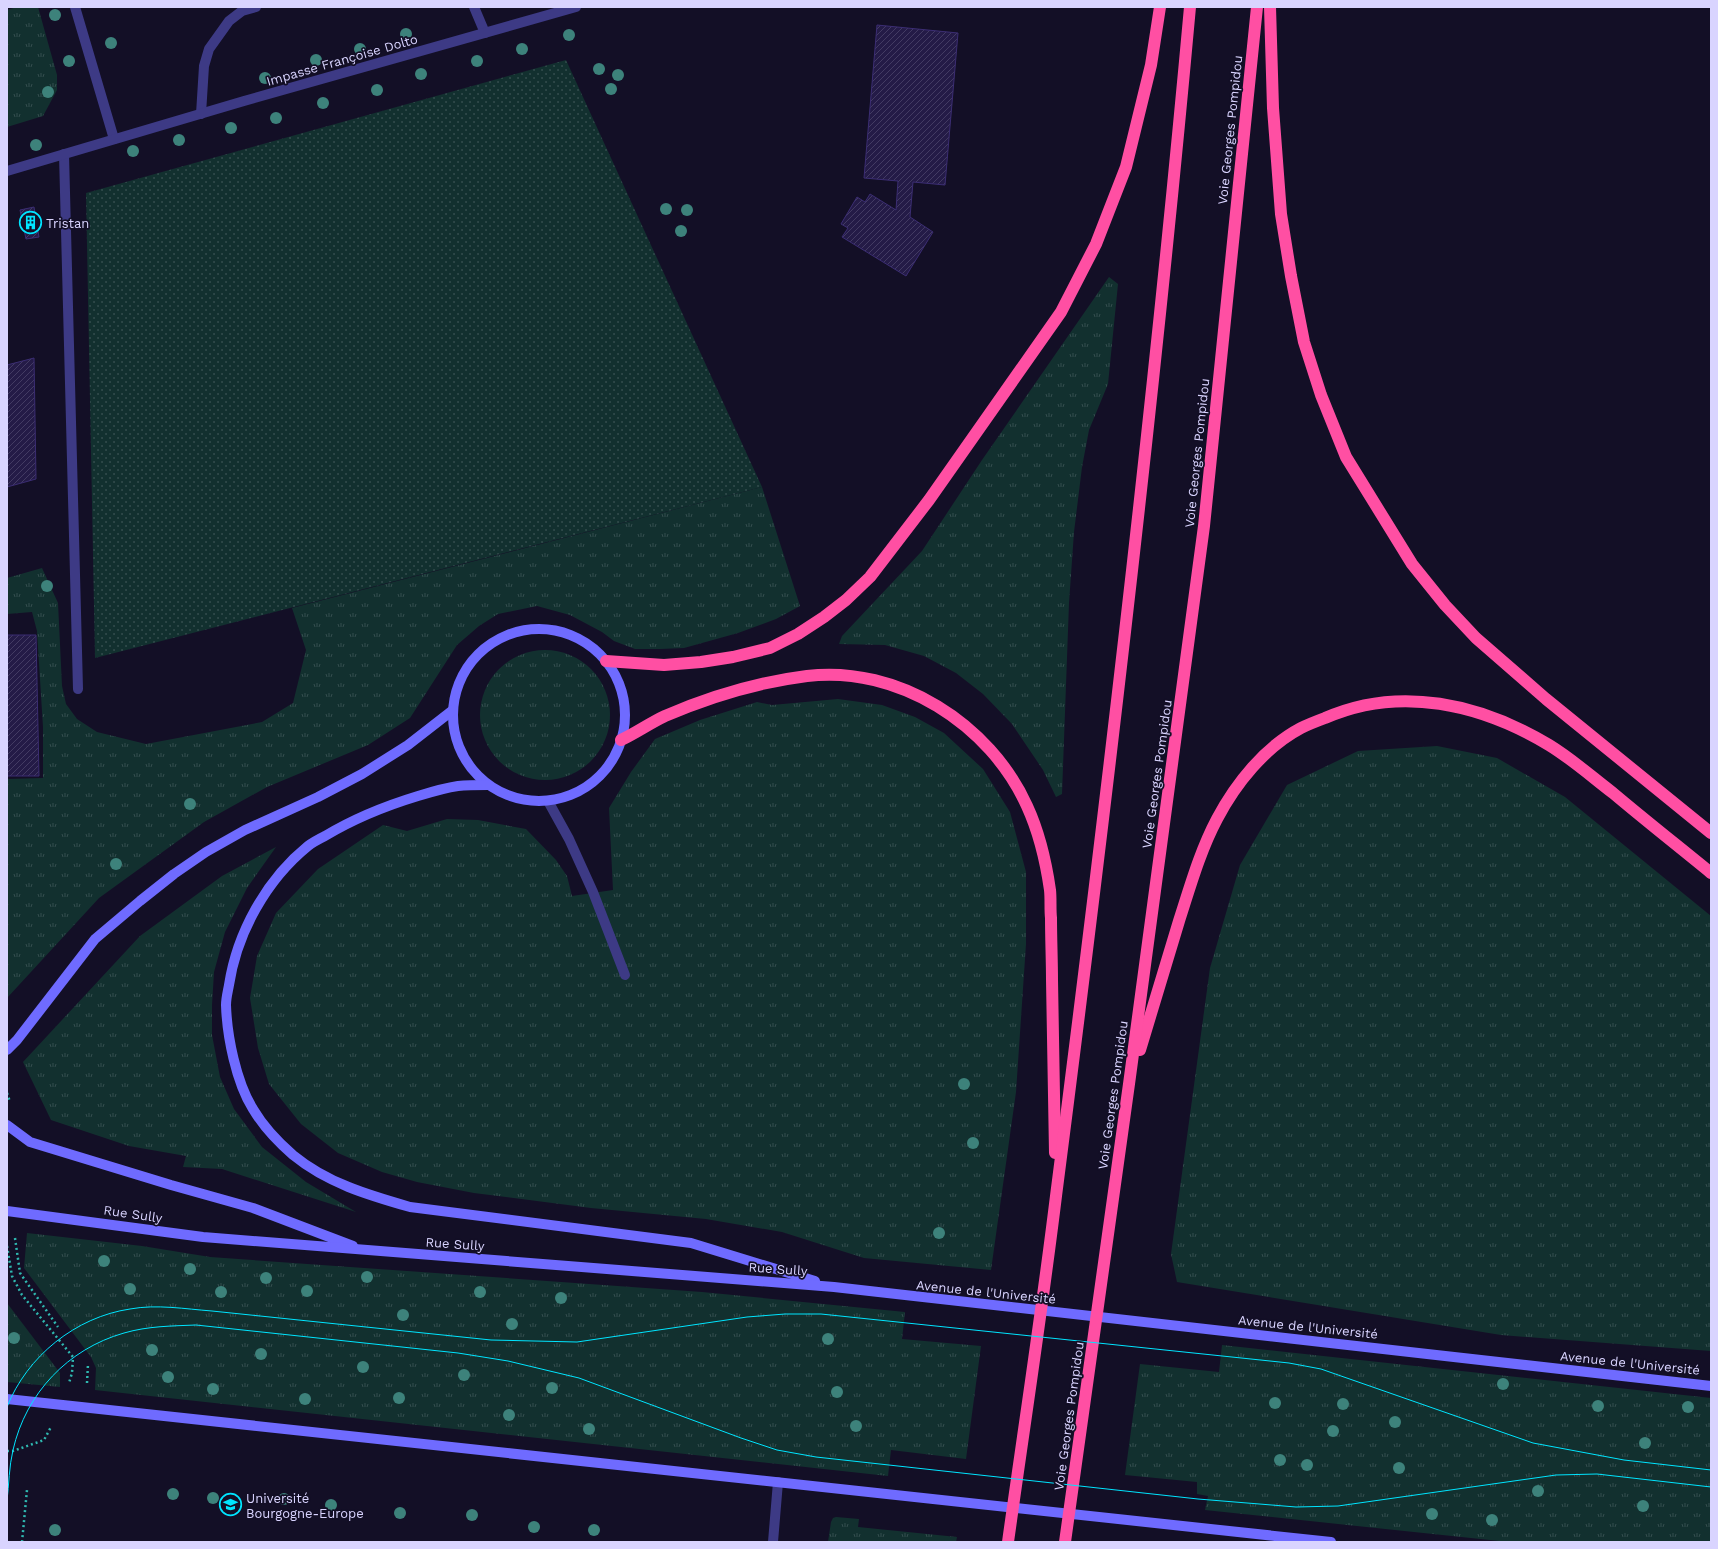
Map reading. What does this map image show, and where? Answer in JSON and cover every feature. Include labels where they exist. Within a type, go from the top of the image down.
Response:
[{"type":"highway","points":[[606,661],[664,665],[702,662],[733,657],[770,648],[798,634],[824,617],[846,600],[870,577],[929,500],[1061,312],[1096,244],[1126,167],[1151,65],[1160,7]]},
{"type":"highway","points":[[1008,1542],[1056,1199],[1138,525],[1167,251],[1190,7]]},
{"type":"highway","name":"Voie Georges Pompidou","points":[[1065,1542],[1129,1084],[1204,526],[1257,7]]},
{"type":"highway","points":[[1270,7],[1274,108],[1281,206],[1291,276],[1304,342],[1321,394],[1346,457],[1412,564],[1445,606],[1476,638],[1546,699],[1711,834]]},
{"type":"highway","points":[[621,740],[662,718],[732,692],[809,676],[843,676],[873,680],[898,687],[926,699],[948,712],[971,730],[992,752],[1013,781],[1027,806],[1040,843],[1050,890],[1056,1199]]},
{"type":"highway","points":[[1129,1084],[1190,886],[1204,847],[1217,818],[1234,790],[1252,768],[1279,742],[1301,728],[1333,714],[1390,700],[1421,700],[1480,714],[1516,728],[1556,750],[1711,872]]},
{"type":"main road","points":[[524,630],[547,630],[569,634],[589,645],[606,661],[617,679],[623,699],[625,719],[621,740],[611,763],[594,782],[572,795],[548,800],[516,798],[488,785],[472,770],[461,752],[454,731],[453,710],[458,687],[468,667],[483,650],[502,637],[524,630]]},
{"type":"main road","points":[[7,1050],[17,1040],[96,939],[168,879],[206,852],[245,830],[318,797],[362,774],[408,745],[453,710]]},
{"type":"main road","points":[[488,785],[457,786],[434,791],[382,807],[341,826],[308,846],[272,884],[255,911],[240,942],[230,976],[226,1004],[232,1056],[252,1109],[274,1137],[298,1159],[320,1174],[343,1185],[377,1198],[410,1207],[691,1243],[834,1287]]},
{"type":"main road","points":[[7,1125],[30,1142],[171,1185],[253,1208],[364,1250]]},
{"type":"main road","name":"Rue Sully","points":[[7,1211],[203,1237],[834,1287],[901,1295]]},
{"type":"main road","name":"Avenue de l'Université","points":[[901,1295],[1711,1386]]},
{"type":"main road","points":[[7,1399],[1331,1542]]},
{"type":"street","points":[[75,7],[114,139]]},
{"type":"street","points":[[201,114],[204,66],[209,49],[228,21],[242,11],[256,7]]},
{"type":"street","points":[[474,7],[485,33]]},
{"type":"street","name":"Impasse Françoise Dolto","points":[[7,171],[576,7]]},
{"type":"street","points":[[64,154],[78,688]]},
{"type":"street","points":[[548,800],[569,839],[593,892],[625,975]]},
{"type":"street","points":[[773,1542],[778,1482]]},
{"type":"path","points":[[15,1238],[20,1273],[58,1327]]},
{"type":"path","points":[[7,1246],[12,1276],[22,1295],[73,1357],[72,1373],[62,1405],[44,1440],[7,1451]]},
{"type":"path","points":[[87,1383],[88,1364]]},
{"type":"path","points":[[22,1542],[27,1490]]},
{"type":"green space","points":[[17,7],[38,7],[57,75],[57,90],[43,116],[7,127],[7,10]]},
{"type":"green space","points":[[566,60],[762,487],[95,658],[86,193]]},
{"type":"green space","points":[[1109,277],[1118,284],[1108,384],[1089,430],[1082,467],[1074,532],[1069,603],[1062,794],[1056,797],[1043,770],[1012,724],[983,694],[956,673],[924,656],[885,645],[839,644],[842,636],[922,551],[982,460]]},
{"type":"green space","points":[[762,487],[800,606],[776,619],[738,633],[684,648],[660,649],[635,649],[614,641],[602,632],[570,615],[537,606],[498,614],[479,626],[457,645],[410,718],[368,745],[267,787],[204,822],[99,898],[7,998],[7,779],[43,778],[43,727],[37,631],[32,612],[7,614],[7,578],[42,568],[58,603],[62,686],[66,704],[77,719],[97,732],[146,744],[262,722],[293,703],[306,650],[292,608]]},
{"type":"green space","points":[[551,650],[564,652],[576,657],[596,674],[603,684],[608,696],[610,715],[608,734],[603,746],[586,766],[576,773],[564,778],[539,780],[526,778],[514,773],[494,756],[487,746],[482,734],[480,709],[482,696],[487,684],[504,664],[514,657],[526,652]]},
{"type":"green space","points":[[838,699],[882,705],[915,717],[944,733],[983,769],[1010,812],[1026,872],[1026,944],[1016,1092],[991,1270],[864,1258],[782,1232],[706,1219],[591,1208],[474,1193],[417,1182],[382,1172],[338,1153],[301,1124],[269,1084],[258,1048],[250,998],[257,956],[276,913],[318,869],[383,825],[407,831],[447,819],[478,820],[526,829],[556,860],[567,876],[572,896],[613,890],[609,808],[631,772],[655,739],[700,720],[757,702],[772,705]]},
{"type":"green space","points":[[1437,746],[1497,758],[1565,797],[1711,916],[1711,1351],[1501,1335],[1177,1282],[1171,1254],[1210,968],[1240,865],[1287,785],[1358,751]]},
{"type":"green space","points":[[276,847],[247,888],[225,932],[214,972],[212,1035],[220,1077],[234,1109],[262,1147],[306,1182],[356,1212],[222,1169],[183,1167],[186,1156],[129,1146],[51,1120],[23,1062],[140,936],[222,876]]},
{"type":"green space","points":[[27,1233],[142,1246],[210,1257],[702,1292],[905,1312],[902,1339],[981,1346],[966,1459],[891,1450],[888,1476],[95,1390],[96,1368],[91,1357],[24,1268]]},
{"type":"green space","points":[[7,1303],[60,1373],[60,1387],[7,1382]]},
{"type":"green space","points":[[1222,1345],[1711,1398],[1711,1542],[1509,1542],[1205,1510],[1208,1496],[1197,1494],[1197,1482],[1125,1475],[1140,1364],[1219,1372]]},
{"type":"green space","points":[[833,1518],[859,1519],[858,1527],[957,1537],[956,1542],[828,1542],[831,1522]]},
{"type":"building","points":[[877,25],[958,33],[945,185],[913,182],[910,217],[933,232],[906,276],[842,237],[848,228],[841,224],[857,197],[865,202],[870,194],[896,210],[898,181],[864,178]]},
{"type":"building","name":"Tristan","points":[[34,207],[39,237],[26,239],[20,210]]},
{"type":"building","points":[[34,358],[36,479],[7,487],[7,365]]},
{"type":"building","points":[[7,635],[36,635],[39,776],[7,776]]},
{"type":"tram line","points":[[7,1407],[16,1388],[27,1371],[40,1356],[56,1342],[73,1330],[91,1321],[110,1313],[130,1309],[171,1307],[491,1340],[577,1342],[747,1317],[785,1314],[821,1314],[1289,1363],[1321,1369],[1533,1443],[1624,1460],[1711,1470]]},
{"type":"tram line","points":[[7,1501],[12,1456],[19,1429],[39,1392],[52,1376],[85,1350],[104,1340],[124,1333],[151,1328],[196,1325],[458,1353],[508,1361],[579,1378],[777,1450],[816,1457],[1198,1499],[1296,1507],[1338,1506],[1556,1475],[1597,1474],[1711,1487]]},
{"type":"place","name":"Tristan","points":[[30,223]]},
{"type":"place","name":"Université Bourgogne-Europe","points":[[231,1505]]}]
